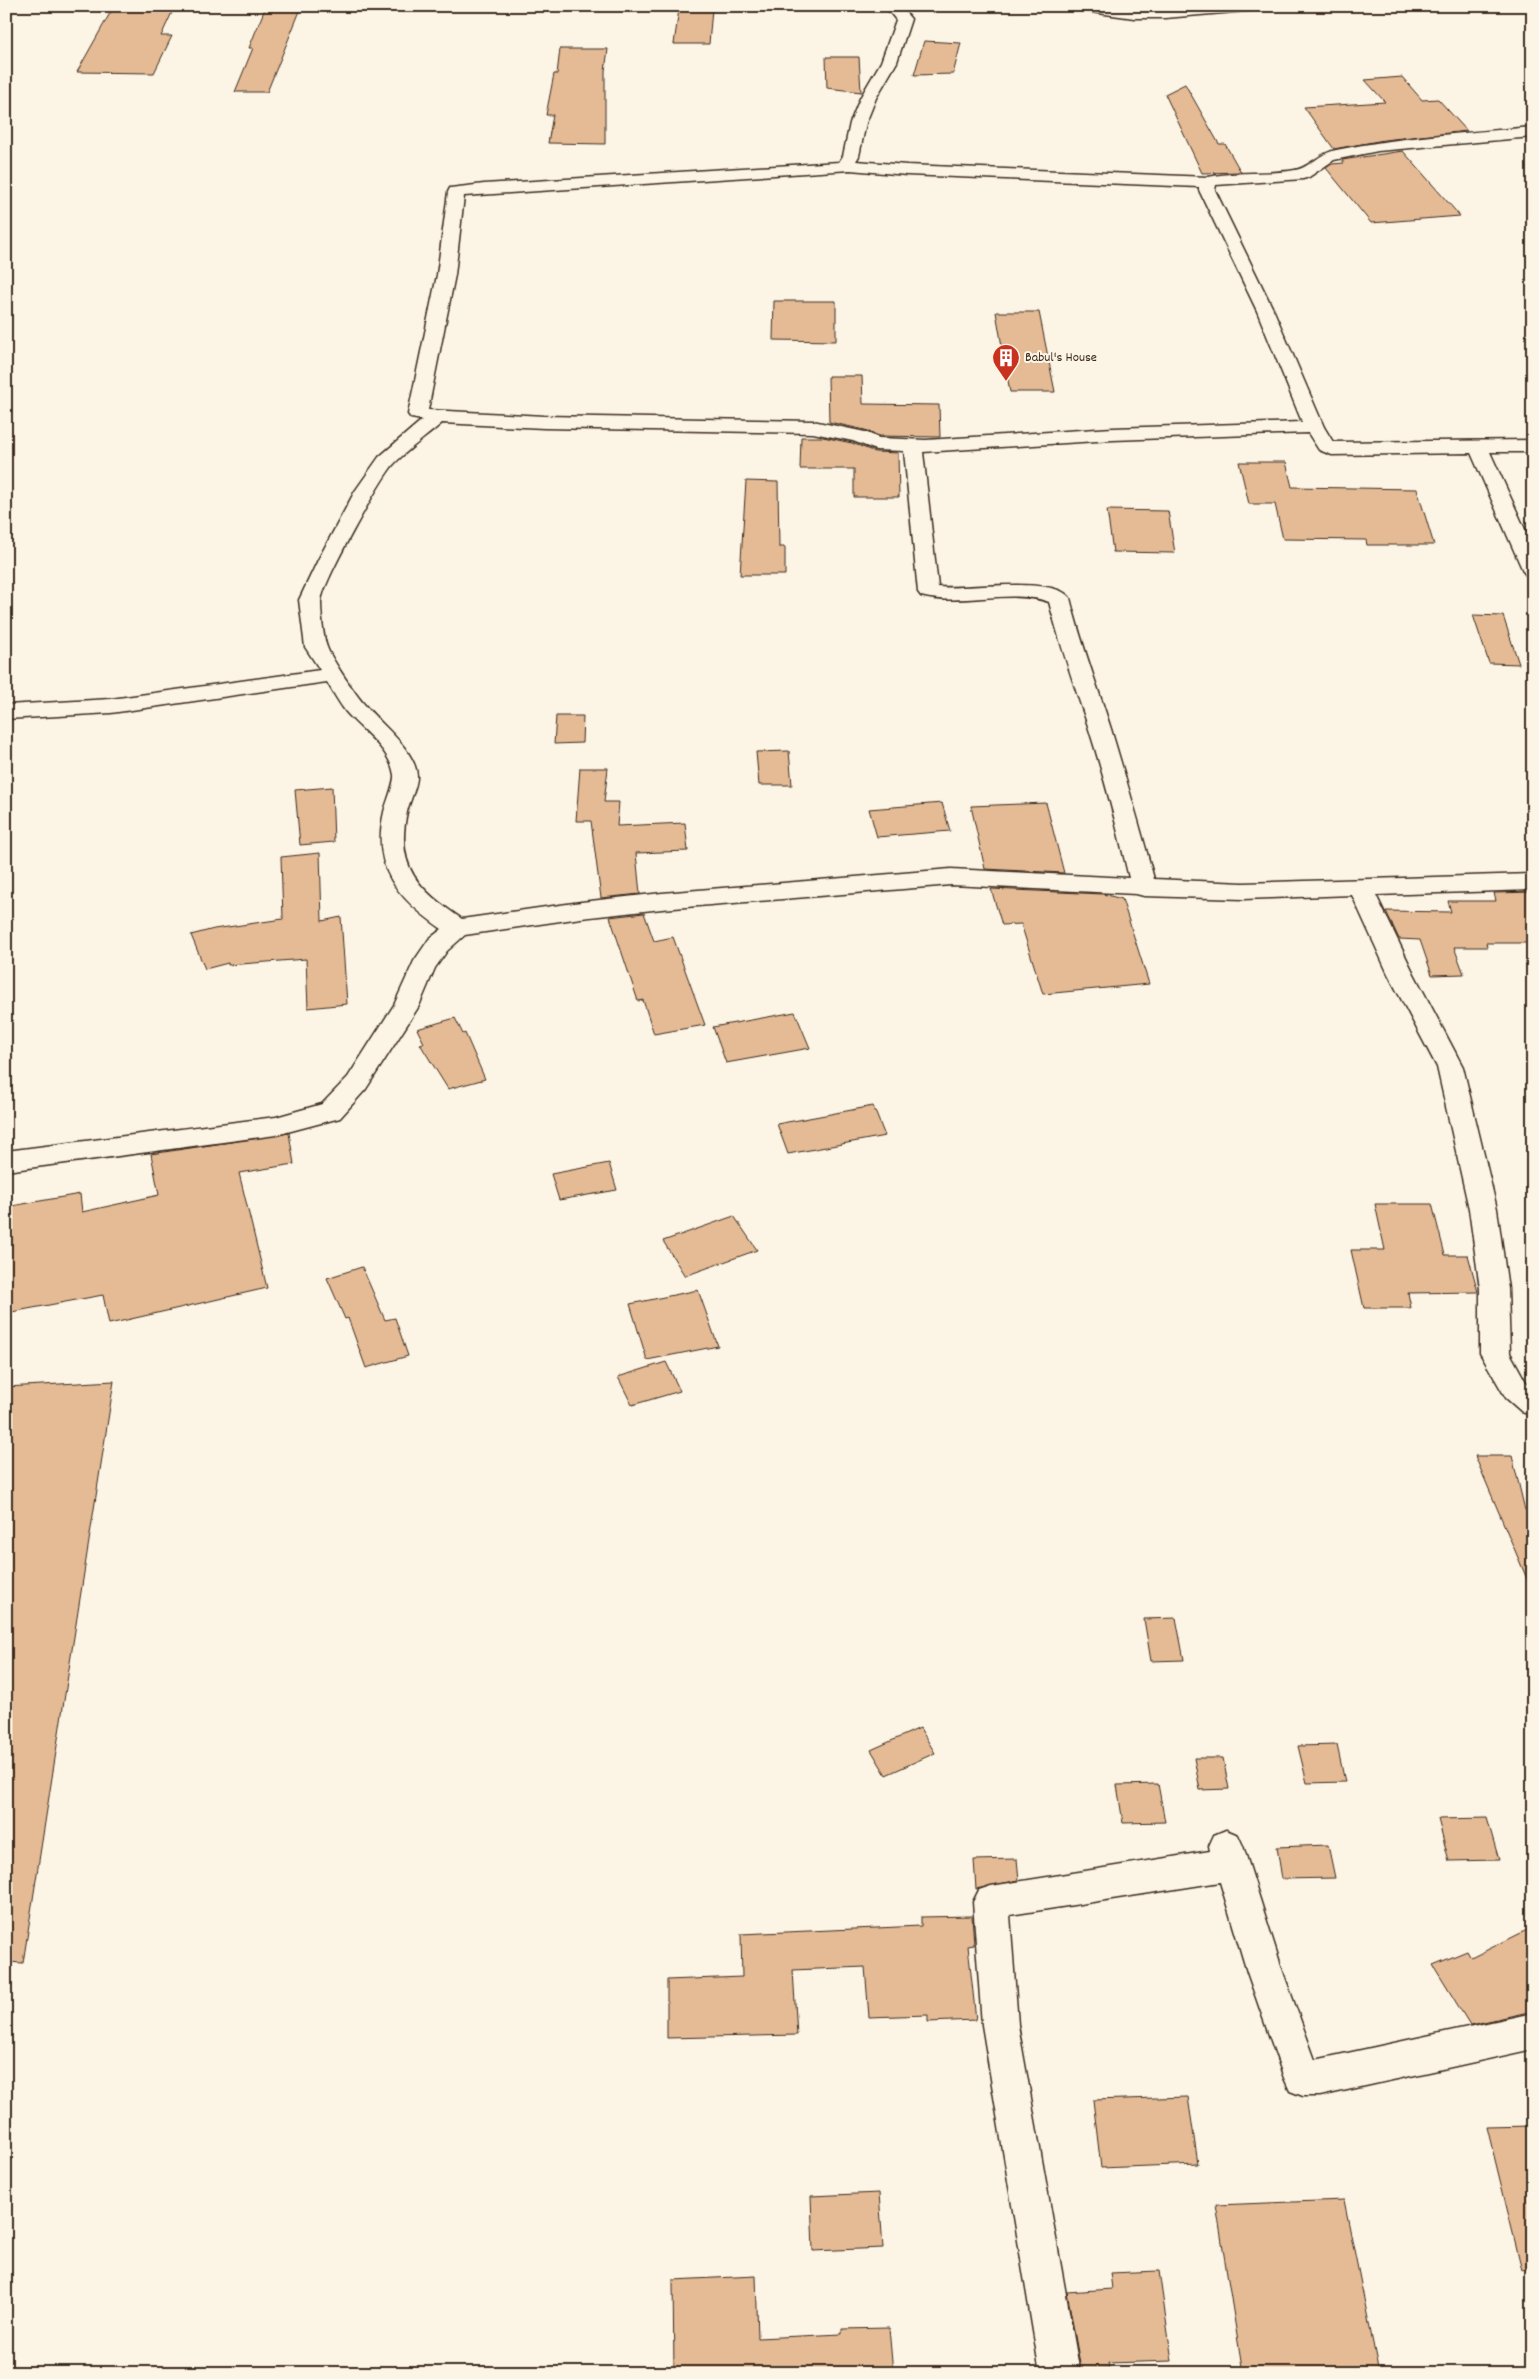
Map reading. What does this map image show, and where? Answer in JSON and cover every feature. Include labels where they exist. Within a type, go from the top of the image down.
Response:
[{"type":"street","points":[[846,165],[851,156],[858,124],[868,98],[889,62],[904,19],[892,6]]},
{"type":"street","points":[[1076,6],[1134,14],[1165,14],[1259,6]]},
{"type":"street","points":[[1314,427],[1113,434],[913,445],[876,444],[858,436],[814,427],[592,423],[436,417],[418,414],[418,408],[446,275],[456,192],[835,168],[846,165],[907,170],[1208,182],[1228,178],[1271,178],[1303,174],[1330,156],[1378,146],[1533,132]]},
{"type":"street","points":[[1208,182],[1207,190],[1244,265],[1314,427],[1326,446],[1332,449],[1533,446]]},
{"type":"street","points":[[436,417],[386,461],[365,491],[328,560],[310,600],[316,647],[354,706],[396,751],[406,776],[393,818],[390,842],[396,870],[415,895],[458,928]]},
{"type":"street","points":[[913,445],[928,592],[963,594],[1035,592],[1050,593],[1059,598],[1073,652],[1099,727],[1128,825],[1144,888]]},
{"type":"street","points":[[1478,447],[1533,571]]},
{"type":"street","points":[[6,712],[111,706],[333,675]]},
{"type":"street","points":[[6,1161],[276,1126],[331,1111],[357,1083],[406,1006],[423,967],[438,945],[458,928],[581,910],[662,901],[951,877],[1144,888],[1243,891],[1533,882]]},
{"type":"street","points":[[1360,887],[1400,974],[1450,1066],[1483,1209],[1494,1288],[1495,1354],[1516,1390],[1533,1404]]},
{"type":"street","points":[[1060,2373],[1000,2025],[991,1902],[1229,1855],[1265,1972],[1303,2078],[1320,2078],[1533,2031]]},
{"type":"building","points":[[114,6],[175,6],[161,36],[172,36],[154,73],[77,72]]},
{"type":"building","points":[[266,6],[302,6],[267,92],[235,92],[253,48],[249,48]]},
{"type":"building","points":[[679,9],[712,9],[709,44],[674,44]]},
{"type":"building","points":[[924,41],[961,43],[953,74],[914,75]]},
{"type":"building","points":[[560,49],[608,49],[605,71],[605,144],[548,143],[553,115],[546,115],[554,74],[557,74]]},
{"type":"building","points":[[826,57],[859,57],[861,92],[827,88]]},
{"type":"building","points":[[1402,77],[1422,100],[1438,99],[1467,131],[1384,140],[1334,149],[1304,107],[1385,102],[1365,80]]},
{"type":"building","points":[[1185,84],[1219,144],[1225,144],[1241,172],[1202,173],[1165,94]]},
{"type":"building","points":[[1403,151],[1460,216],[1371,223],[1326,168],[1332,164],[1344,163],[1342,160]]},
{"type":"building","points":[[774,301],[836,301],[836,341],[773,340]]},
{"type":"building","points":[[996,312],[1039,312],[1055,392],[1010,392]]},
{"type":"building","points":[[828,376],[862,376],[863,404],[939,405],[940,437],[879,436],[865,430],[829,422]]},
{"type":"building","points":[[801,437],[823,437],[852,443],[875,452],[898,453],[899,497],[854,497],[854,469],[800,469]]},
{"type":"building","points":[[1239,462],[1286,462],[1292,487],[1417,489],[1434,545],[1367,545],[1366,540],[1283,539],[1275,504],[1249,504]]},
{"type":"building","points":[[746,481],[778,482],[779,547],[785,547],[785,575],[740,575]]},
{"type":"building","points":[[1107,510],[1168,511],[1175,553],[1113,552]]},
{"type":"building","points":[[1473,615],[1503,616],[1519,664],[1489,663]]},
{"type":"building","points":[[556,716],[583,716],[582,743],[554,744]]},
{"type":"building","points":[[789,751],[792,785],[759,785],[756,752]]},
{"type":"building","points":[[580,768],[608,768],[604,802],[619,802],[617,826],[685,823],[688,851],[636,853],[640,894],[601,898],[591,821],[576,821]]},
{"type":"building","points":[[332,787],[334,842],[300,845],[295,790]]},
{"type":"building","points":[[942,803],[950,831],[877,837],[869,809]]},
{"type":"building","points":[[1046,803],[1064,873],[985,869],[971,806]]},
{"type":"building","points":[[320,853],[322,921],[341,917],[347,1004],[308,1008],[306,959],[228,965],[228,963],[205,969],[191,935],[214,929],[283,919],[281,857]]},
{"type":"building","points":[[991,889],[1103,894],[1122,899],[1149,984],[1043,994],[1021,924],[1002,925]]},
{"type":"building","points":[[1533,892],[1533,943],[1486,943],[1487,947],[1454,947],[1464,974],[1432,975],[1420,940],[1399,939],[1386,911],[1451,912],[1448,901],[1496,901],[1494,893]]},
{"type":"building","points":[[644,913],[654,941],[673,937],[705,1025],[654,1034],[643,1000],[638,1001],[610,917]]},
{"type":"building","points":[[795,1012],[810,1048],[726,1063],[713,1027]]},
{"type":"building","points":[[455,1018],[463,1034],[465,1033],[485,1079],[448,1089],[420,1044],[424,1043],[417,1029]]},
{"type":"building","points":[[873,1106],[885,1136],[788,1154],[777,1124]]},
{"type":"building","points":[[289,1133],[294,1164],[239,1173],[267,1288],[109,1324],[103,1295],[6,1313],[6,1207],[80,1194],[82,1212],[159,1195],[151,1154]]},
{"type":"building","points":[[609,1163],[617,1190],[559,1200],[551,1174]]},
{"type":"building","points":[[1375,1204],[1432,1204],[1445,1255],[1468,1255],[1478,1292],[1408,1293],[1411,1308],[1364,1308],[1351,1250],[1385,1250]]},
{"type":"building","points":[[734,1216],[757,1250],[685,1276],[663,1241]]},
{"type":"building","points":[[362,1267],[385,1320],[395,1318],[408,1356],[366,1368],[348,1318],[345,1319],[327,1278]]},
{"type":"building","points":[[698,1290],[718,1346],[647,1360],[630,1304]]},
{"type":"building","points":[[666,1362],[680,1391],[632,1405],[618,1377]]},
{"type":"building","points":[[114,1381],[23,1963],[6,1962],[6,1387]]},
{"type":"building","points":[[1475,1456],[1512,1456],[1525,1510],[1533,1509],[1533,1593]]},
{"type":"building","points":[[1176,1618],[1184,1660],[1151,1661],[1144,1619]]},
{"type":"building","points":[[920,1728],[935,1753],[886,1775],[871,1750]]},
{"type":"building","points":[[1337,1745],[1345,1782],[1307,1783],[1298,1746]]},
{"type":"building","points":[[1194,1758],[1223,1758],[1229,1789],[1200,1790]]},
{"type":"building","points":[[1158,1784],[1165,1822],[1123,1823],[1117,1785]]},
{"type":"building","points":[[1487,1818],[1499,1860],[1449,1861],[1438,1819]]},
{"type":"building","points":[[1328,1845],[1335,1878],[1282,1879],[1277,1847]]},
{"type":"building","points":[[1017,1859],[1019,1880],[976,1889],[974,1860]]},
{"type":"building","points":[[972,1916],[974,1945],[968,1946],[976,2020],[928,2022],[928,2015],[869,2017],[865,1967],[793,1970],[797,2035],[667,2038],[667,1980],[742,1977],[741,1934],[921,1926],[921,1917]]},
{"type":"building","points":[[1533,1927],[1533,2011],[1470,2025],[1433,1965],[1467,1951],[1471,1958]]},
{"type":"building","points":[[1188,2097],[1198,2164],[1101,2168],[1093,2100]]},
{"type":"building","points":[[1533,2126],[1533,2268],[1522,2270],[1487,2127]]},
{"type":"building","points":[[879,2193],[883,2248],[813,2251],[811,2196]]},
{"type":"building","points":[[1344,2200],[1379,2373],[1243,2373],[1216,2205]]},
{"type":"building","points":[[1159,2271],[1172,2361],[1108,2363],[1109,2368],[1081,2369],[1067,2292],[1112,2289],[1110,2273]]},
{"type":"building","points":[[756,2276],[758,2338],[842,2334],[842,2329],[889,2328],[893,2373],[674,2373],[673,2280]]},
{"type":"place","name":"Babul's House","points":[[1006,382]]}]
